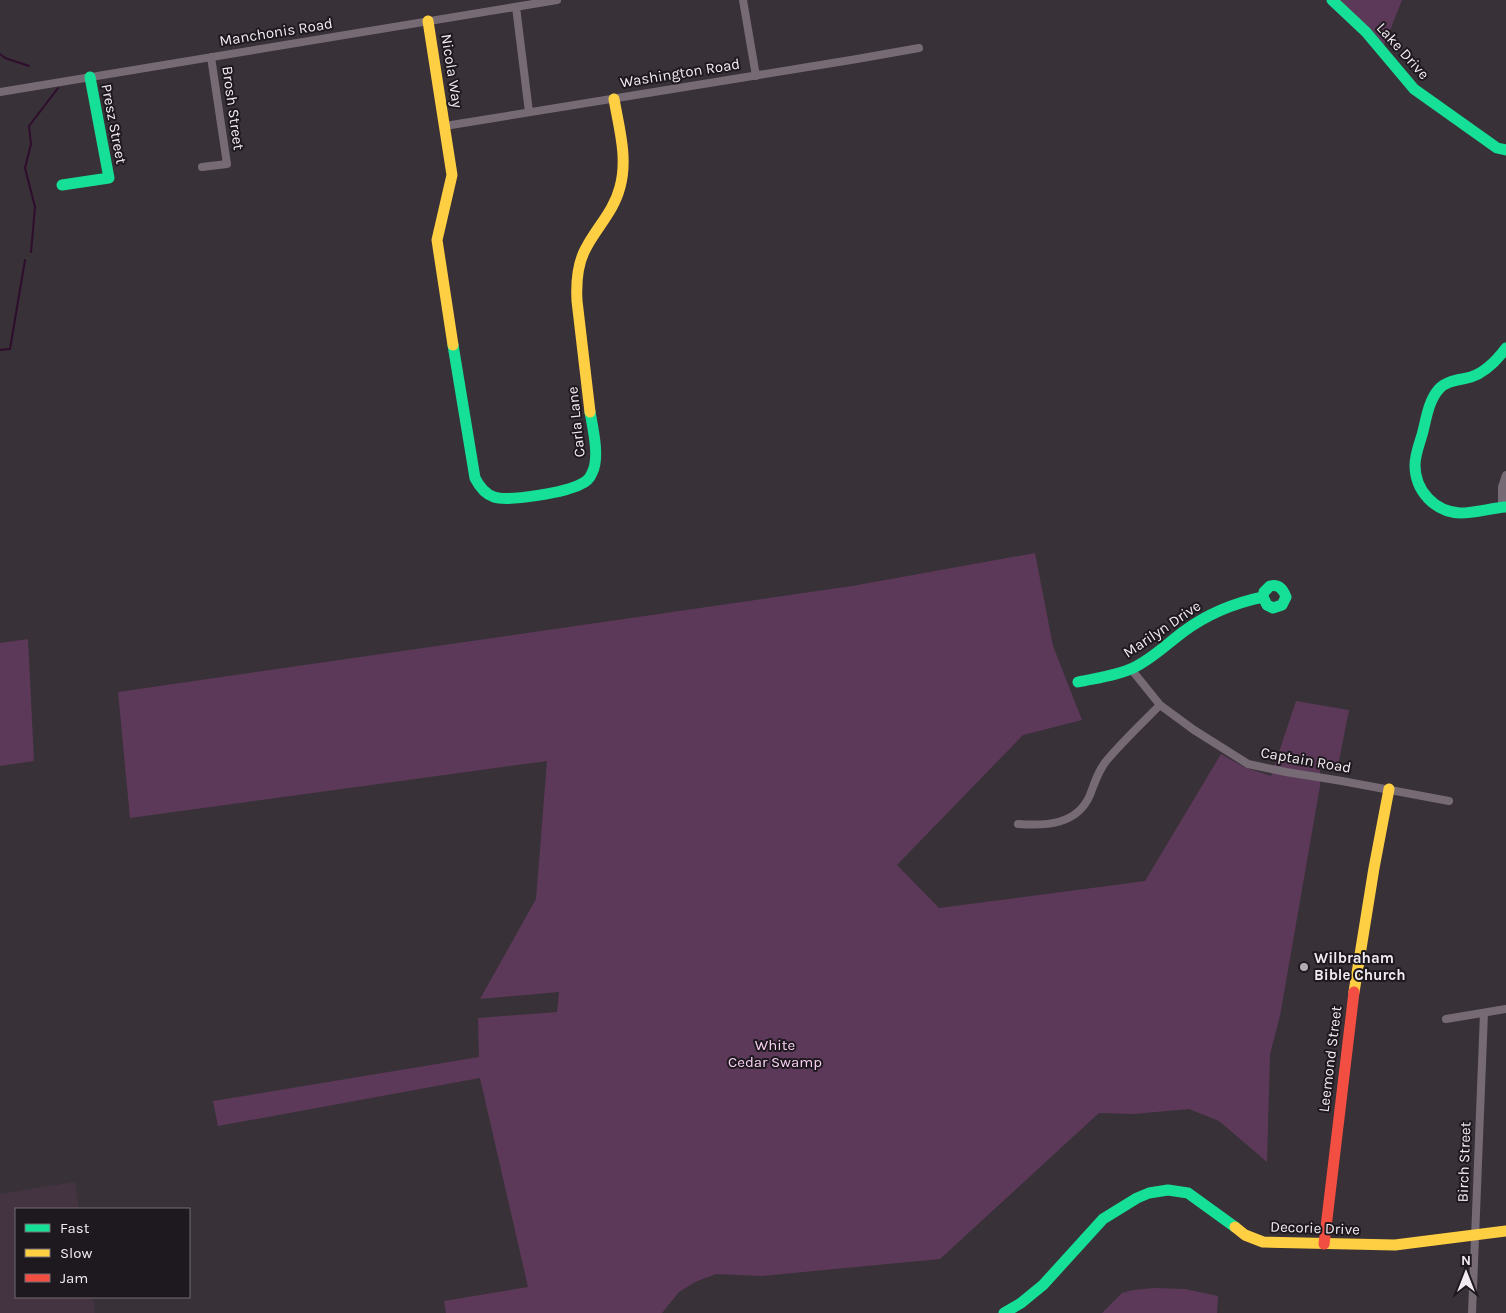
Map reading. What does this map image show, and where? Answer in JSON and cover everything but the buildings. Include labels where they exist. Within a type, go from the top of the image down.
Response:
[{"type":"street","name":"Manchonis Road","points":[[0,92],[557,0]]},
{"type":"street","points":[[742,0],[756,76]]},
{"type":"street","name":"Lake Drive","points":[[1332,0],[1366,32],[1414,89],[1497,148],[1506,150]]},
{"type":"street","points":[[516,7],[530,112]]},
{"type":"street","name":"Nicola Way","points":[[428,20],[445,126]]},
{"type":"street","name":"Washington Road","points":[[445,126],[919,48]]},
{"type":"street","name":"Brosh Street","points":[[202,168],[227,164],[211,56]]},
{"type":"street","name":"Presz Street","points":[[62,185],[109,178],[90,77]]},
{"type":"street","name":"Carla Lane","points":[[445,126],[452,181],[450,193],[438,226],[437,246],[474,471],[478,484],[487,494],[500,498],[514,498],[576,487],[587,480],[594,470],[595,452],[577,301],[577,280],[585,251],[608,217],[621,185],[622,151],[614,99]]},
{"type":"street","points":[[1506,349],[1496,361],[1480,373],[1439,389],[1433,401],[1415,468],[1416,478],[1423,493],[1439,508],[1459,513],[1504,507],[1502,487],[1506,475]]},
{"type":"street","name":"Marilyn Drive","points":[[1078,682],[1131,669],[1148,659],[1192,625],[1210,615],[1227,607],[1262,597]]},
{"type":"street","name":"Captain Road","points":[[1131,669],[1160,704],[1194,730],[1248,764],[1448,801]]},
{"type":"street","points":[[1018,824],[1056,823],[1074,815],[1086,803],[1096,778],[1107,760],[1160,704]]},
{"type":"street","name":"Leemond Street","points":[[1324,1244],[1350,1016],[1388,790]]},
{"type":"street","points":[[1446,1019],[1506,1009]]},
{"type":"street","name":"Birch Street","points":[[1472,1313],[1484,1013]]},
{"type":"street","name":"Decorie Drive","points":[[1004,1313],[1021,1303],[1043,1285],[1103,1219],[1137,1198],[1156,1192],[1175,1190],[1193,1196],[1245,1235],[1256,1241],[1395,1245],[1506,1231]]},
{"type":"shaded area","points":[[75,1182],[79,1208],[15,1208],[15,1298],[93,1298],[95,1313],[0,1313],[0,1194]]},
{"type":"green space","points":[[1336,0],[1402,0],[1383,48]]},
{"type":"green space","name":"White Cedar Swamp","points":[[1035,553],[1053,646],[1082,720],[1023,735],[897,865],[939,908],[1145,881],[1221,754],[1244,767],[1271,776],[1296,701],[1349,710],[1337,771],[1320,769],[1320,786],[1280,1016],[1270,1054],[1267,1162],[1219,1121],[1189,1109],[1134,1114],[1099,1113],[940,1259],[762,1276],[716,1274],[695,1282],[679,1292],[662,1313],[446,1313],[444,1301],[528,1287],[480,1078],[218,1126],[213,1101],[479,1057],[478,1018],[557,1012],[559,992],[480,999],[536,899],[547,761],[130,818],[118,692],[852,586]]},
{"type":"green space","points":[[28,639],[34,761],[0,766],[0,643]]},
{"type":"green space","points":[[1154,1288],[1185,1289],[1218,1296],[1217,1313],[1102,1313],[1122,1293]]},
{"type":"waterway","points":[[0,54],[5,58],[29,66]]},
{"type":"waterway","points":[[31,252],[35,207],[25,168],[31,144],[29,126],[58,88]]},
{"type":"waterway","points":[[0,350],[10,349],[25,260]]},
{"type":"traffic: fast","points":[[1332,0],[1366,32],[1414,89],[1497,148],[1506,150]]},
{"type":"traffic: fast","points":[[62,185],[109,178],[90,77]]},
{"type":"traffic: fast","points":[[453,345],[475,478],[478,484],[491,496],[512,498],[538,495],[564,490],[586,481],[592,473],[595,460],[595,443],[590,412]]},
{"type":"traffic: fast","points":[[1506,348],[1482,372],[1450,382],[1442,386],[1435,394],[1428,411],[1416,454],[1415,465],[1416,474],[1423,491],[1428,498],[1442,509],[1460,513],[1506,507]]},
{"type":"traffic: fast","points":[[1078,682],[1113,675],[1133,668],[1153,656],[1183,632],[1211,615],[1242,602],[1263,597],[1264,592],[1270,586],[1280,588],[1286,597],[1282,605],[1273,608],[1267,605],[1263,597]]},
{"type":"traffic: fast","points":[[1004,1313],[1021,1303],[1043,1285],[1103,1219],[1137,1198],[1149,1193],[1168,1190],[1188,1193],[1235,1227]]},
{"type":"traffic: slow","points":[[428,21],[452,175],[437,240],[453,345]]},
{"type":"traffic: slow","points":[[590,412],[577,301],[577,281],[583,254],[614,204],[620,187],[623,154],[614,99]]},
{"type":"traffic: slow","points":[[1354,992],[1389,789]]},
{"type":"traffic: slow","points":[[1235,1227],[1245,1235],[1263,1242],[1395,1245],[1506,1231]]},
{"type":"traffic: jam","points":[[1324,1244],[1354,992]]},
{"type":"place","name":"Wilbraham Bible Church","points":[[1304,967]]}]
